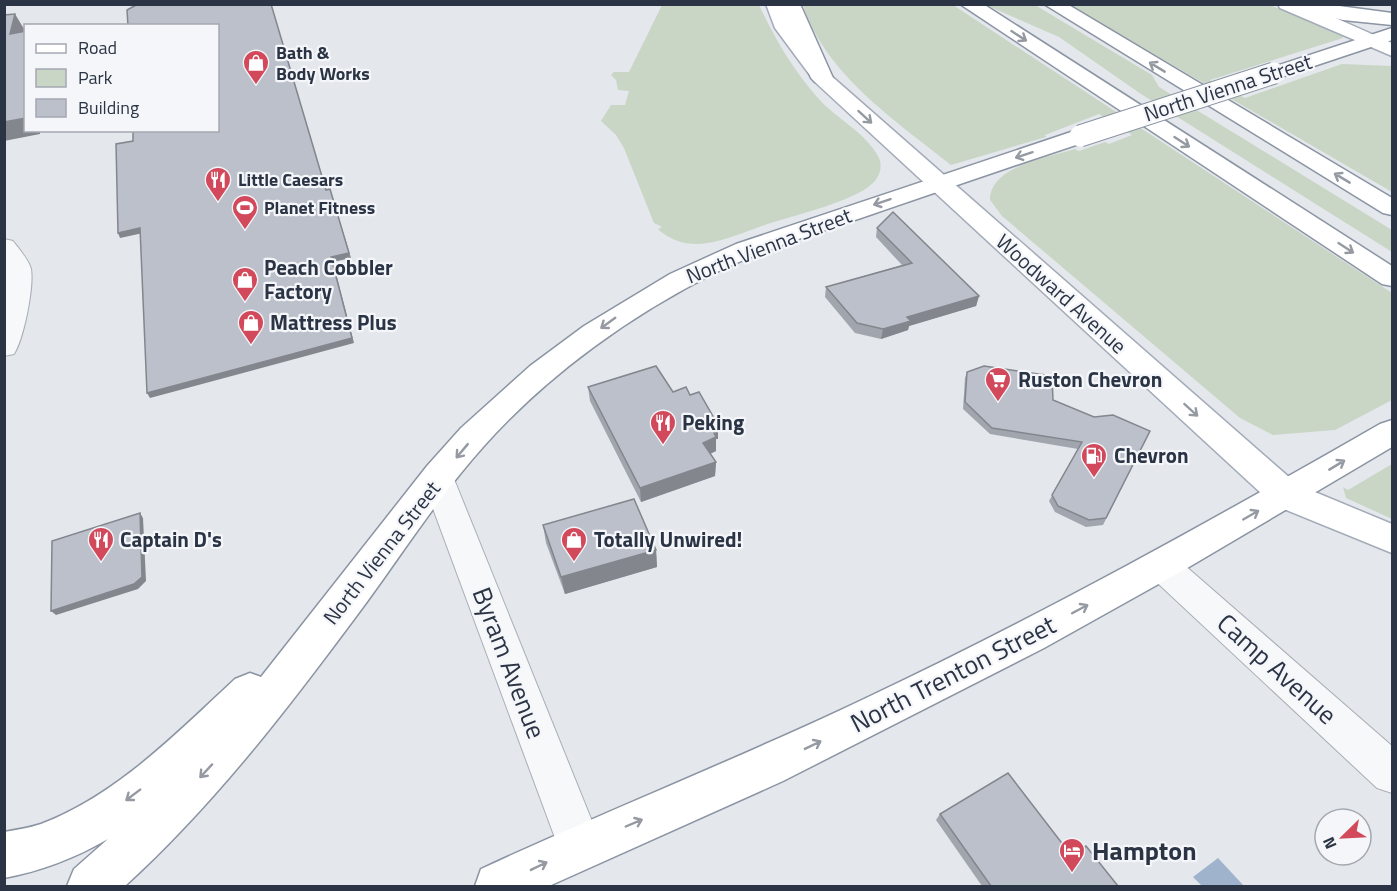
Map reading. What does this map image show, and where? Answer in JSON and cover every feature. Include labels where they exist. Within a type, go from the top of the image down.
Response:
[{"type":"main road","points":[[775,4],[785,28],[822,78]]},
{"type":"main road","points":[[790,4],[822,78]]},
{"type":"main road","points":[[969,4],[1392,278]]},
{"type":"main road","points":[[1053,4],[1392,208]]},
{"type":"main road","points":[[1287,4],[1392,50]]},
{"type":"main road","points":[[1294,4],[1343,14],[1392,19]]},
{"type":"main road","name":"North Vienna Street","points":[[91,886],[136,847],[220,756],[359,583],[438,479],[488,420],[554,362],[617,316],[713,263],[793,232],[1392,34]]},
{"type":"main road","name":"Woodward Avenue","points":[[822,78],[1286,495],[1392,540]]},
{"type":"main road","name":"North Trenton Street","points":[[498,886],[580,846],[805,749],[1162,566],[1392,432]]},
{"type":"main road","points":[[4,855],[35,849],[72,833],[112,812],[165,772],[266,677],[359,583]]},
{"type":"street","points":[[4,246],[18,268],[12,321],[4,347]]},
{"type":"street","name":"Byram Avenue","points":[[438,479],[580,846]]},
{"type":"street","name":"Camp Avenue","points":[[1162,566],[1392,773]]},
{"type":"green space","points":[[662,5],[759,5],[771,30],[808,86],[824,105],[859,133],[874,149],[881,165],[875,181],[864,190],[837,202],[723,240],[710,243],[685,243],[672,239],[660,231],[658,229],[662,227],[654,223],[624,148],[616,135],[601,121],[611,105],[625,105],[629,91],[618,90],[616,80],[611,75],[614,72],[629,72]]},
{"type":"green space","points":[[803,5],[953,5],[1392,293],[1392,400],[1335,430],[1273,435],[1240,418],[1002,216],[990,200],[993,188],[1000,179],[1023,165],[1075,149],[1079,151],[1105,142],[1109,144],[1132,135],[1099,114],[1045,135],[1046,137],[951,165],[886,113],[845,74],[813,30]]},
{"type":"green space","points":[[986,5],[1035,5],[1152,75],[1159,87],[1392,230],[1392,252],[1141,94],[1059,37]]},
{"type":"green space","points":[[1069,5],[1270,5],[1342,35],[1343,38],[1210,80],[1245,98],[1342,64],[1392,66],[1392,192]]},
{"type":"green space","points":[[1392,464],[1392,519],[1346,498],[1343,487],[1348,490]]},
{"type":"water","points":[[1218,858],[1244,886],[1202,886],[1193,877]]},
{"type":"building","points":[[138,4],[271,4],[326,190],[330,189],[349,253],[331,257],[352,338],[147,393],[140,228],[118,233],[116,144],[133,141],[133,132],[219,132],[219,24],[128,24],[127,10]]},
{"type":"building","points":[[15,14],[10,34],[24,31],[24,118],[4,122],[4,15]]},
{"type":"building","points":[[893,212],[979,296],[907,317],[911,321],[883,329],[857,323],[826,287],[912,263],[877,228]]},
{"type":"building","name":"Peking","points":[[656,366],[673,392],[686,387],[690,395],[699,392],[718,425],[711,427],[716,437],[703,443],[716,462],[640,488],[588,387]]},
{"type":"building","points":[[984,366],[1052,376],[1053,400],[1094,417],[1113,415],[1150,431],[1106,518],[1089,520],[1058,506],[1052,495],[1082,442],[992,428],[965,402],[967,372]]},
{"type":"building","points":[[634,499],[656,550],[561,577],[543,525]]},
{"type":"building","name":"Captain D's","points":[[140,513],[142,577],[134,584],[51,611],[52,541]]},
{"type":"building","points":[[1008,773],[1071,855],[1086,846],[1118,886],[991,886],[940,814]]},
{"type":"place","name":"Bath & Body Works","points":[[256,86]]},
{"type":"place","name":"Little Caesars","points":[[218,203]]},
{"type":"place","name":"Planet Fitness","points":[[245,231]]},
{"type":"place","name":"Peach Cobbler Factory","points":[[245,303]]},
{"type":"place","name":"Mattress Plus","points":[[251,346]]},
{"type":"place","name":"Ruston Chevron","points":[[998,403]]},
{"type":"place","name":"Peking","points":[[663,446]]},
{"type":"place","name":"Chevron","points":[[1094,479]]},
{"type":"place","name":"Captain D's","points":[[101,563]]},
{"type":"place","name":"Totally Unwired!","points":[[574,563]]},
{"type":"place","name":"Hampton","points":[[1072,874]]}]
